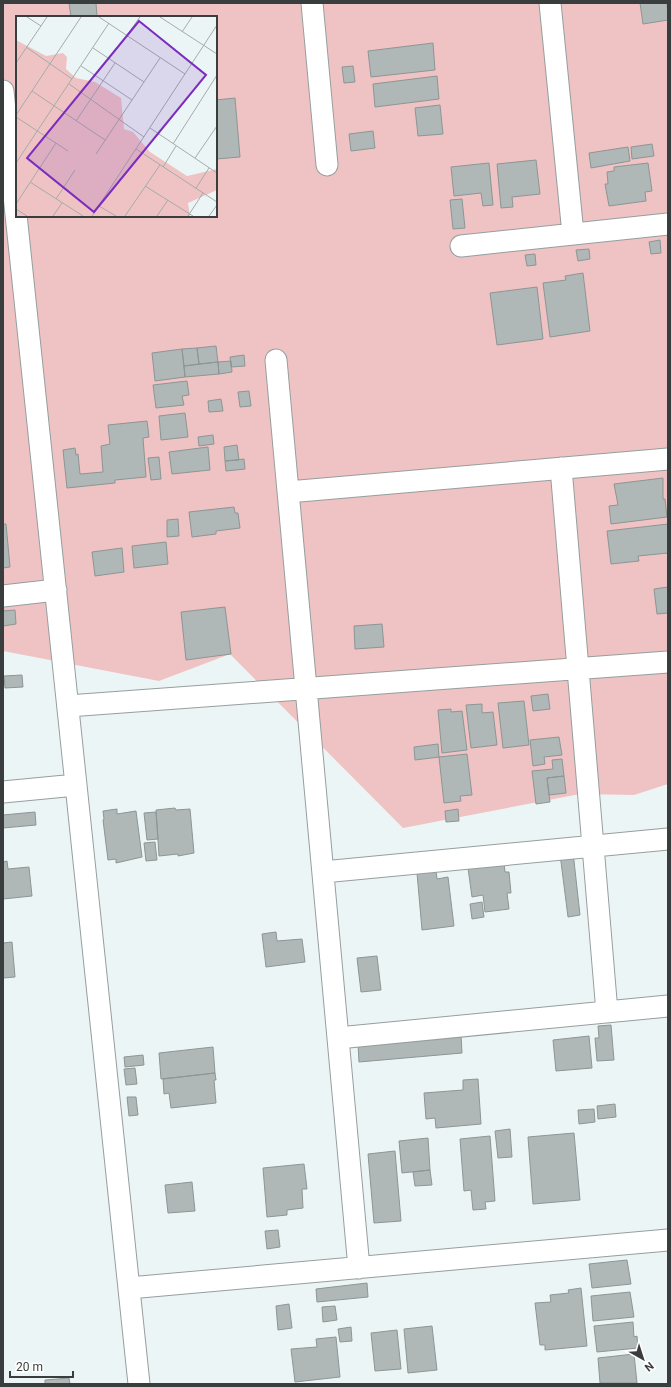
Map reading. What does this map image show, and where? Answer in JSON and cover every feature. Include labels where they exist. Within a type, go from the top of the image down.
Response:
[{"type":"street","points":[[312,3],[327,166]]},
{"type":"street","points":[[550,3],[574,234]]},
{"type":"street","points":[[3,91],[16,213]]},
{"type":"street","points":[[16,217],[139,1384]]},
{"type":"street","points":[[461,246],[668,224]]},
{"type":"street","points":[[276,360],[308,689],[359,1268]]},
{"type":"street","points":[[288,492],[668,459]]},
{"type":"street","points":[[561,468],[607,1012]]},
{"type":"street","points":[[3,596],[56,590]]},
{"type":"street","points":[[68,706],[668,662]]},
{"type":"street","points":[[3,792],[76,785]]},
{"type":"street","points":[[323,872],[668,839]]},
{"type":"street","points":[[338,1038],[668,1006]]},
{"type":"street","points":[[129,1288],[668,1240]]},
{"type":"shaded area","points":[[3,3],[668,3],[668,784],[634,795],[580,794],[403,828],[230,654],[159,681],[3,651]]},
{"type":"building","points":[[69,3],[96,3],[97,16],[71,16]]},
{"type":"building","points":[[640,3],[667,3],[668,20],[643,24]]},
{"type":"building","points":[[433,43],[435,70],[371,77],[368,51]]},
{"type":"building","points":[[353,66],[355,82],[344,83],[342,67]]},
{"type":"building","points":[[437,76],[439,99],[375,107],[373,84]]},
{"type":"building","points":[[235,98],[240,157],[217,159],[217,100]]},
{"type":"building","points":[[440,105],[443,134],[418,136],[415,108]]},
{"type":"building","points":[[373,131],[375,148],[351,151],[349,134]]},
{"type":"building","points":[[652,144],[654,156],[632,159],[631,147]]},
{"type":"building","points":[[628,147],[630,161],[591,168],[589,153]]},
{"type":"building","points":[[536,160],[540,194],[512,197],[513,207],[501,208],[497,164]]},
{"type":"building","points":[[489,163],[493,205],[483,206],[481,193],[454,196],[451,167]]},
{"type":"building","points":[[648,163],[652,191],[645,192],[646,201],[609,206],[605,184],[608,184],[607,172],[614,171],[614,167]]},
{"type":"building","points":[[462,199],[465,228],[453,229],[450,200]]},
{"type":"building","points":[[660,240],[661,253],[651,254],[649,242]]},
{"type":"building","points":[[589,249],[590,259],[578,261],[576,250]]},
{"type":"building","points":[[535,254],[536,265],[527,266],[525,255]]},
{"type":"building","points":[[583,273],[590,331],[550,337],[543,283],[566,280],[565,276]]},
{"type":"building","points":[[537,287],[543,339],[497,345],[490,293]]},
{"type":"building","points":[[216,346],[218,362],[199,364],[197,348]]},
{"type":"building","points":[[197,348],[199,364],[184,366],[182,349]]},
{"type":"building","points":[[182,349],[185,377],[155,381],[152,353]]},
{"type":"building","points":[[244,355],[245,366],[231,367],[230,357]]},
{"type":"building","points":[[231,361],[232,372],[219,374],[218,362]]},
{"type":"building","points":[[218,362],[219,374],[185,377],[184,366]]},
{"type":"building","points":[[187,381],[189,395],[182,396],[184,405],[156,408],[153,385]]},
{"type":"building","points":[[249,391],[251,406],[240,407],[238,392]]},
{"type":"building","points":[[221,399],[223,411],[209,412],[208,401]]},
{"type":"building","points":[[185,413],[188,437],[161,440],[159,416]]},
{"type":"building","points":[[147,421],[149,437],[143,438],[146,477],[115,480],[115,483],[67,488],[63,450],[75,448],[76,455],[78,454],[80,474],[103,472],[101,446],[110,444],[108,425]]},
{"type":"building","points":[[213,435],[214,444],[199,446],[198,437]]},
{"type":"building","points":[[237,445],[239,460],[225,461],[224,447]]},
{"type":"building","points":[[208,447],[210,470],[172,474],[169,452]]},
{"type":"building","points":[[159,457],[161,479],[151,480],[148,458]]},
{"type":"building","points":[[244,459],[245,469],[226,471],[225,461]]},
{"type":"building","points":[[663,478],[663,499],[665,499],[667,517],[611,524],[609,506],[618,505],[614,484]]},
{"type":"building","points":[[234,507],[235,513],[238,513],[240,528],[216,531],[216,534],[192,537],[189,512]]},
{"type":"building","points":[[178,519],[179,536],[167,537],[167,520]]},
{"type":"building","points":[[3,524],[6,524],[10,567],[3,568]]},
{"type":"building","points":[[668,524],[668,553],[638,556],[639,561],[611,564],[607,531]]},
{"type":"building","points":[[166,542],[168,564],[134,568],[132,546]]},
{"type":"building","points":[[122,548],[124,572],[95,576],[92,552]]},
{"type":"building","points":[[668,587],[668,613],[657,614],[654,589]]},
{"type":"building","points":[[225,607],[231,654],[186,660],[181,612]]},
{"type":"building","points":[[15,610],[16,624],[3,626],[3,611]]},
{"type":"building","points":[[382,624],[384,647],[355,649],[354,626]]},
{"type":"building","points":[[22,675],[23,687],[5,688],[4,676]]},
{"type":"building","points":[[548,694],[550,709],[533,711],[531,696]]},
{"type":"building","points":[[524,701],[529,745],[503,748],[498,703]]},
{"type":"building","points":[[482,704],[482,713],[493,712],[497,745],[471,748],[466,705]]},
{"type":"building","points":[[451,709],[451,712],[462,711],[467,750],[442,753],[438,710]]},
{"type":"building","points":[[559,737],[562,755],[544,757],[545,764],[533,766],[530,740]]},
{"type":"building","points":[[438,744],[439,757],[415,760],[414,747]]},
{"type":"building","points":[[467,754],[472,795],[460,796],[461,801],[444,803],[439,757]]},
{"type":"building","points":[[562,759],[564,776],[547,778],[550,802],[536,804],[532,771],[553,769],[552,760]]},
{"type":"building","points":[[564,776],[566,793],[549,795],[547,778]]},
{"type":"building","points":[[175,808],[176,810],[190,809],[194,853],[178,856],[178,854],[159,856],[156,810]]},
{"type":"building","points":[[117,809],[117,814],[136,811],[142,857],[116,863],[116,859],[108,860],[103,811]]},
{"type":"building","points":[[458,809],[459,821],[446,822],[445,811]]},
{"type":"building","points":[[35,812],[36,825],[3,828],[3,815]]},
{"type":"building","points":[[156,812],[158,839],[147,840],[144,813]]},
{"type":"building","points":[[155,842],[157,860],[146,861],[144,843]]},
{"type":"building","points":[[573,852],[580,915],[568,917],[560,854]]},
{"type":"building","points":[[7,861],[8,869],[29,867],[32,896],[3,899],[3,862]]},
{"type":"building","points":[[504,863],[505,872],[509,872],[511,893],[507,893],[509,909],[485,912],[483,895],[472,897],[468,868]]},
{"type":"building","points":[[436,871],[437,879],[448,877],[454,926],[422,930],[417,873]]},
{"type":"building","points":[[482,902],[484,917],[472,919],[470,904]]},
{"type":"building","points":[[276,932],[277,941],[302,939],[305,962],[266,967],[262,934]]},
{"type":"building","points":[[12,942],[15,977],[3,978],[3,943]]},
{"type":"building","points":[[377,956],[381,990],[361,992],[357,958]]},
{"type":"building","points":[[611,1025],[614,1060],[597,1061],[595,1038],[599,1038],[598,1026]]},
{"type":"building","points":[[461,1035],[462,1053],[359,1062],[358,1044]]},
{"type":"building","points":[[589,1036],[592,1068],[556,1071],[553,1040]]},
{"type":"building","points":[[213,1047],[215,1073],[161,1079],[159,1053]]},
{"type":"building","points":[[143,1055],[144,1065],[125,1067],[124,1057]]},
{"type":"building","points":[[135,1068],[137,1084],[126,1085],[124,1069]]},
{"type":"building","points":[[215,1073],[216,1080],[214,1080],[216,1103],[171,1108],[169,1093],[164,1094],[163,1079]]},
{"type":"building","points":[[478,1079],[481,1124],[436,1128],[435,1118],[426,1119],[424,1093],[463,1090],[463,1080]]},
{"type":"building","points":[[127,1097],[136,1097],[138,1115],[129,1116]]},
{"type":"building","points":[[615,1104],[616,1117],[598,1119],[597,1106]]},
{"type":"building","points":[[594,1109],[595,1122],[579,1124],[578,1110]]},
{"type":"building","points":[[510,1129],[512,1157],[498,1158],[495,1131]]},
{"type":"building","points":[[574,1133],[580,1200],[533,1204],[528,1137]]},
{"type":"building","points":[[490,1136],[495,1201],[485,1202],[486,1209],[473,1210],[471,1190],[464,1191],[460,1139]]},
{"type":"building","points":[[428,1138],[430,1170],[402,1173],[399,1141]]},
{"type":"building","points":[[395,1151],[401,1221],[374,1223],[368,1154]]},
{"type":"building","points":[[304,1164],[307,1189],[302,1189],[303,1208],[287,1210],[287,1215],[267,1217],[263,1168]]},
{"type":"building","points":[[430,1170],[432,1185],[415,1186],[413,1172]]},
{"type":"building","points":[[192,1182],[195,1211],[168,1213],[165,1185]]},
{"type":"building","points":[[278,1230],[280,1247],[267,1249],[265,1231]]},
{"type":"building","points":[[627,1260],[631,1284],[592,1288],[589,1264]]},
{"type":"building","points":[[367,1283],[368,1297],[317,1302],[316,1289]]},
{"type":"building","points":[[581,1288],[587,1346],[545,1350],[545,1345],[540,1345],[535,1303],[551,1302],[550,1295],[569,1293],[568,1290]]},
{"type":"building","points":[[630,1292],[634,1317],[593,1321],[591,1296]]},
{"type":"building","points":[[289,1304],[292,1328],[278,1330],[276,1306]]},
{"type":"building","points":[[335,1306],[337,1320],[323,1322],[322,1307]]},
{"type":"building","points":[[633,1322],[634,1337],[637,1336],[638,1348],[597,1352],[594,1326]]},
{"type":"building","points":[[432,1326],[437,1370],[408,1373],[404,1329]]},
{"type":"building","points":[[351,1327],[352,1341],[340,1342],[338,1329]]},
{"type":"building","points":[[397,1330],[401,1369],[375,1371],[371,1333]]},
{"type":"building","points":[[336,1337],[340,1377],[295,1382],[291,1349],[317,1347],[316,1339]]},
{"type":"building","points":[[634,1354],[637,1383],[600,1383],[598,1358]]},
{"type":"building","points":[[69,1378],[70,1384],[45,1384],[45,1380]]}]
